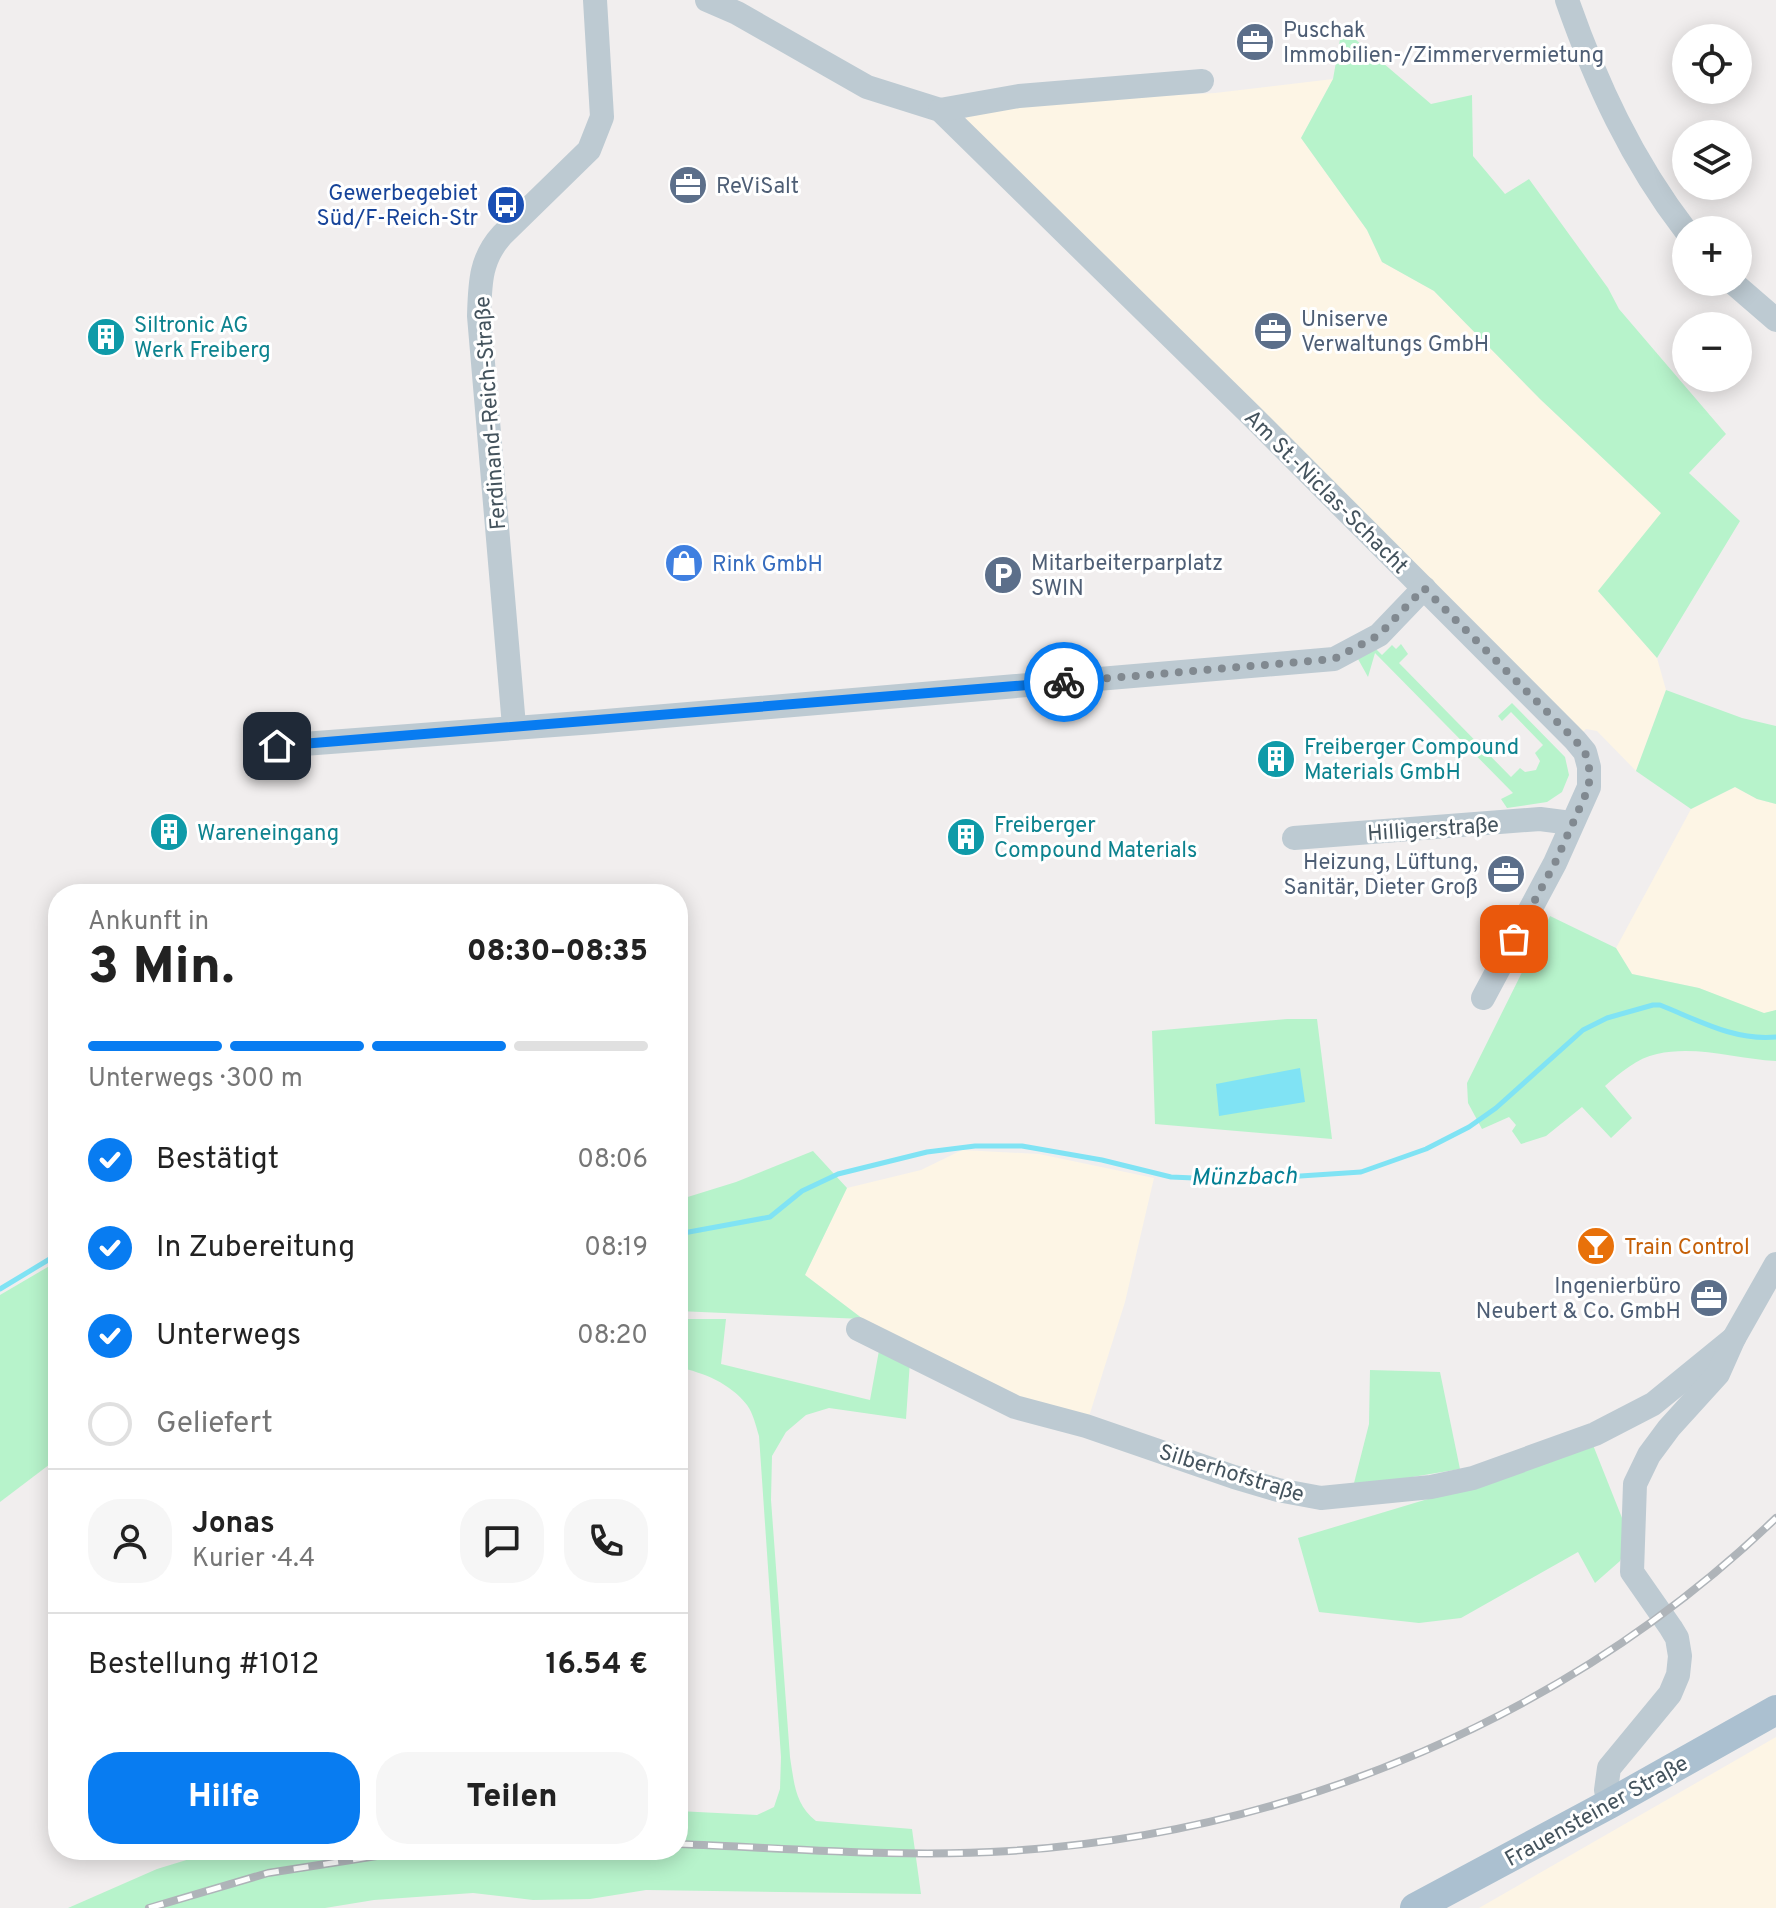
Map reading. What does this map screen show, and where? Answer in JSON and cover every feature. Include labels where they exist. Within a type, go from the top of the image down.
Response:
[{"type":"main road","name":"Frauensteiner Straße","points":[[1415,1908],[1776,1710]]},
{"type":"street","name":"Ferdinand-Reich-Straße","points":[[514,726],[480,325],[482,266],[490,248],[589,150],[602,117],[596,0]]},
{"type":"street","name":"Am St.-Niclas-Schacht","points":[[707,0],[737,13],[867,87],[940,110],[1424,588],[1585,752],[1589,787],[1555,863],[1483,998]]},
{"type":"street","points":[[1567,0],[1618,128],[1675,216]]},
{"type":"street","name":"Am St.-Niclas-Schacht","points":[[940,110],[1019,96],[1202,81]]},
{"type":"street","points":[[1748,296],[1776,320]]},
{"type":"street","points":[[277,746],[1334,659],[1379,635],[1424,588]]},
{"type":"street","name":"Hilligerstraße","points":[[1294,838],[1540,819],[1571,823]]},
{"type":"street","name":"Silberhofstraße","points":[[1609,1804],[1606,1790],[1609,1768],[1670,1694],[1678,1675],[1680,1656],[1677,1638],[1632,1572],[1635,1484],[1649,1455],[1669,1428],[1718,1374],[1734,1338],[1776,1264]]},
{"type":"street","name":"Silberhofstraße","points":[[858,1329],[1015,1407],[1100,1431],[1234,1477],[1321,1498],[1431,1487],[1473,1478],[1595,1434],[1653,1404],[1734,1338]]},
{"type":"shaded area","points":[[1333,79],[1301,138],[1367,230],[1382,262],[1434,291],[1540,399],[1662,514],[1598,591],[1657,658],[1666,690],[1636,771],[1597,731],[1586,729],[1575,740],[960,128],[970,112],[1027,103],[1215,93]]},
{"type":"shaded area","points":[[1735,787],[1757,799],[1776,804],[1776,1010],[1764,1014],[1699,988],[1632,974],[1616,948],[1691,809]]},
{"type":"shaded area","points":[[962,1150],[1039,1154],[1154,1178],[1125,1302],[1086,1426],[1015,1407],[863,1319],[805,1275],[847,1188],[921,1170]]},
{"type":"shaded area","points":[[1776,1737],[1776,1908],[1479,1908]]},
{"type":"green space","points":[[1342,28],[1431,104],[1472,95],[1473,156],[1505,194],[1529,179],[1608,288],[1619,309],[1672,371],[1672,392],[1690,392],[1726,434],[1689,473],[1740,521],[1657,658],[1598,591],[1661,513],[1540,399],[1434,291],[1382,262],[1367,230],[1301,138],[1333,79]]},
{"type":"green space","points":[[1401,644],[1408,654],[1399,663],[1511,777],[1520,768],[1525,772],[1536,770],[1540,761],[1535,753],[1543,745],[1511,712],[1502,721],[1498,716],[1512,703],[1565,757],[1569,775],[1562,792],[1547,802],[1507,808],[1501,799],[1513,793],[1375,653],[1368,677],[1358,659],[1375,648],[1382,655],[1392,645],[1396,649]]},
{"type":"green space","points":[[1666,690],[1742,718],[1776,726],[1776,804],[1757,799],[1735,787],[1691,809],[1636,771]]},
{"type":"green space","points":[[1550,916],[1616,948],[1632,974],[1699,988],[1764,1013],[1776,1010],[1776,1061],[1687,1051],[1657,1054],[1643,1059],[1605,1086],[1632,1118],[1611,1138],[1582,1107],[1546,1136],[1521,1144],[1512,1131],[1516,1125],[1509,1117],[1482,1129],[1468,1103],[1467,1083]]},
{"type":"green space","points":[[1317,1019],[1332,1139],[1155,1124],[1152,1031]]},
{"type":"green space","points":[[813,1151],[847,1188],[805,1275],[863,1319],[688,1311],[688,1197],[736,1182]]},
{"type":"green space","points":[[48,1267],[48,1466],[0,1502],[0,1295]]},
{"type":"green space","points":[[688,1319],[726,1319],[721,1364],[870,1400],[880,1345],[910,1361],[906,1419],[829,1408],[806,1415],[786,1432],[772,1456],[771,1500],[790,1757],[800,1800],[816,1821],[912,1829],[921,1894],[646,1890],[590,1899],[533,1900],[473,1893],[374,1900],[325,1908],[68,1908],[157,1869],[186,1860],[688,1860],[688,1812],[757,1815],[774,1807],[780,1789],[781,1757],[759,1436],[749,1408],[740,1397],[707,1376],[688,1370]]},
{"type":"green space","points":[[1370,1370],[1440,1372],[1460,1469],[1353,1487],[1369,1424]]},
{"type":"green space","points":[[1593,1445],[1630,1538],[1620,1561],[1595,1583],[1578,1552],[1461,1618],[1419,1623],[1319,1612],[1298,1538],[1531,1468]]},
{"type":"water","points":[[1300,1068],[1305,1102],[1219,1116],[1216,1084]]},
{"type":"waterway","name":"Münzbach","points":[[688,1232],[770,1217],[802,1191],[838,1174],[927,1152],[975,1146],[1022,1146],[1102,1160],[1171,1177],[1240,1180],[1361,1172],[1426,1149],[1469,1127],[1496,1108],[1583,1030],[1607,1018],[1660,1005],[1731,1033],[1776,1037]]},
{"type":"waterway","name":"Münzbach","points":[[0,1289],[48,1260]]},
{"type":"railway","points":[[688,1844],[886,1853],[1010,1851],[1116,1840],[1221,1819],[1323,1790],[1423,1752],[1518,1705],[1610,1651],[1696,1588],[1776,1518]]},
{"type":"railway","points":[[149,1908],[268,1873],[351,1860]]},
{"type":"way so far","points":[[1064,682],[1334,659],[1379,635],[1424,588],[1575,740],[1585,752],[1589,767],[1589,787],[1555,863],[1514,939]]},
{"type":"place","name":"Puschak Immobilien-/Zimmervermietung","points":[[1255,42]]},
{"type":"place","name":"ReViSalt","points":[[688,185]]},
{"type":"place","name":"Gewerbegebiet Süd/F-Reich-Str","points":[[506,205]]},
{"type":"place","name":"Uniserve Verwaltungs GmbH","points":[[1273,331]]},
{"type":"place","name":"Siltronic AG Werk Freiberg","points":[[106,337]]},
{"type":"place","name":"Rink GmbH","points":[[684,563]]},
{"type":"place","name":"Mitarbeiterparplatz SWIN","points":[[1003,575]]},
{"type":"place","name":"Freiberger Compound Materials GmbH","points":[[1276,759]]},
{"type":"place","name":"Wareneingang","points":[[169,832]]},
{"type":"place","name":"Freiberger Compound Materials","points":[[966,837]]},
{"type":"place","name":"Heizung, Lüftung, Sanitär, Dieter Groß","points":[[1506,874]]},
{"type":"place","name":"Train Control","points":[[1596,1246]]},
{"type":"place","name":"Ingenierbüro Neubert & Co. GmbH","points":[[1709,1298]]},
{"type":"route","points":[[277,746],[1064,682]]}]
